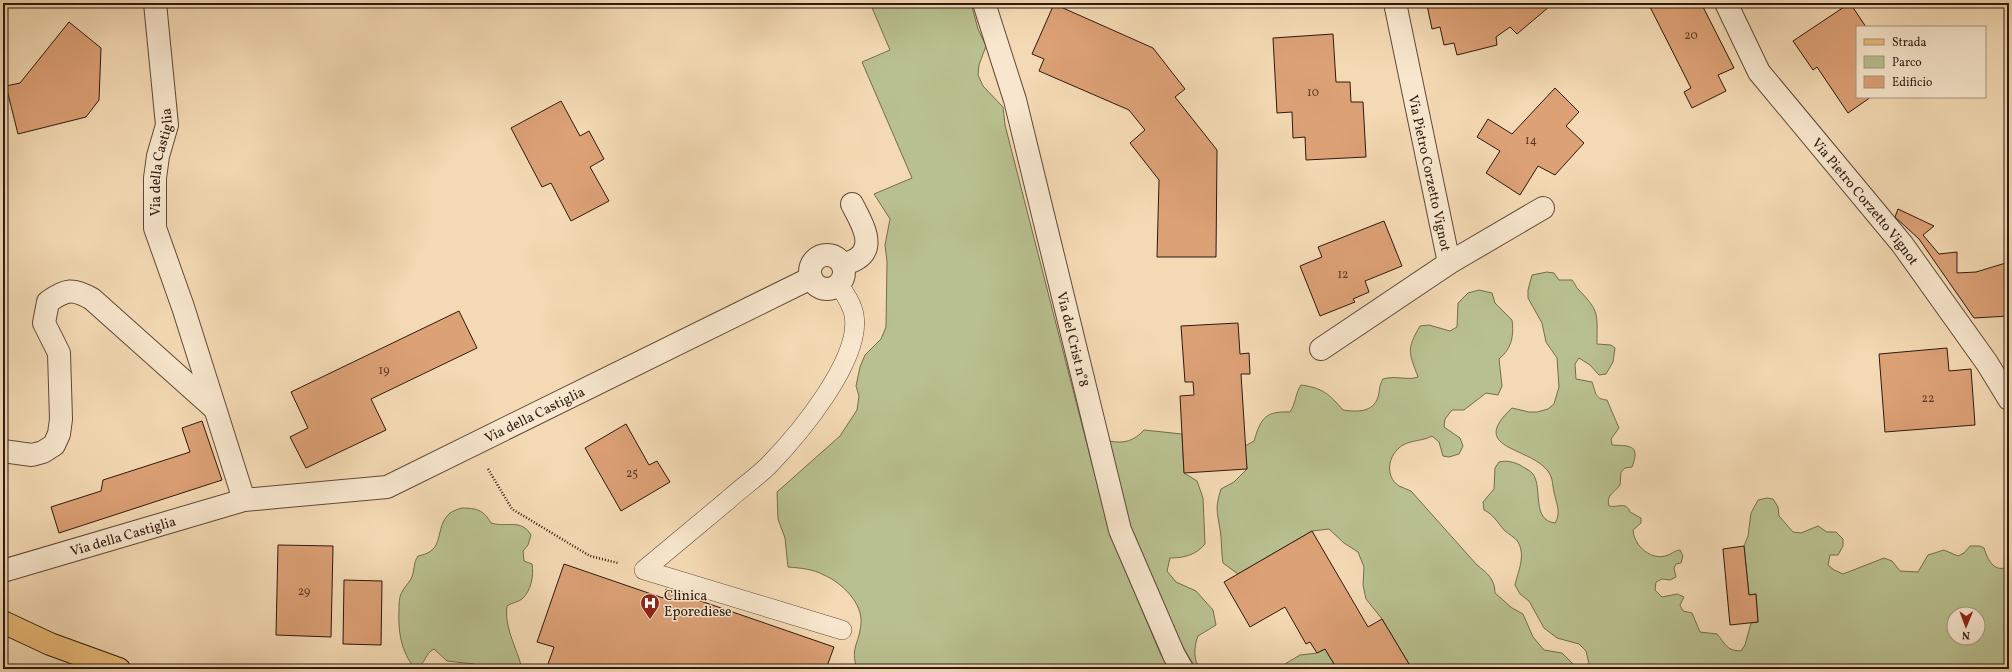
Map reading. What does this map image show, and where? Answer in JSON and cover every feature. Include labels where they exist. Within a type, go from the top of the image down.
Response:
[{"type":"main road","points":[[3,622],[50,644],[119,669]]},
{"type":"street","name":"Via della Castiglia","points":[[155,3],[168,125],[158,156],[155,178],[155,228],[183,307],[244,500]]},
{"type":"street","name":"Via del Crist n°8","points":[[984,3],[1015,100],[1120,530],[1174,656],[1182,669]]},
{"type":"street","name":"Via Pietro Corzetto Vignot","points":[[1321,349],[1449,263],[1395,3]]},
{"type":"street","name":"Via Pietro Corzetto Vignot","points":[[1726,3],[1759,72],[1902,244],[1987,363],[2009,399]]},
{"type":"street","points":[[842,274],[833,255],[820,256],[811,266],[810,273],[811,278],[817,286],[823,289],[831,289],[842,274],[859,258],[865,249],[866,234],[852,204]]},
{"type":"street","points":[[1449,263],[1543,208]]},
{"type":"street","name":"Via della Castiglia","points":[[3,572],[244,500],[387,487],[811,278]]},
{"type":"street","points":[[3,451],[32,455],[43,452],[54,445],[59,434],[61,419],[59,352],[44,323],[48,302],[60,293],[78,291],[92,299],[215,408]]},
{"type":"lane","points":[[644,570],[769,465],[807,421],[831,387],[843,367],[854,326],[854,315],[842,274]]},
{"type":"lane","points":[[644,570],[842,630]]},
{"type":"path","points":[[473,444],[512,509],[590,556],[644,570]]},
{"type":"green space","points":[[870,3],[971,3],[978,29],[986,46],[979,65],[978,75],[983,86],[1003,107],[1005,125],[1110,534],[1161,655],[1170,669],[857,669],[854,656],[860,631],[861,616],[855,601],[844,588],[824,575],[802,568],[788,567],[785,538],[778,519],[777,492],[840,436],[857,410],[859,396],[856,386],[860,367],[865,355],[881,339],[886,327],[887,262],[885,245],[890,219],[874,194],[912,178],[862,62],[890,50]]},
{"type":"green space","points":[[1547,272],[1554,273],[1559,280],[1572,280],[1591,304],[1596,314],[1597,344],[1611,345],[1615,348],[1613,362],[1606,374],[1599,375],[1590,365],[1579,358],[1575,364],[1576,379],[1592,382],[1598,397],[1607,400],[1619,428],[1611,439],[1612,445],[1628,446],[1634,450],[1635,454],[1632,467],[1625,468],[1621,472],[1620,485],[1609,497],[1609,506],[1624,506],[1630,512],[1641,518],[1641,523],[1633,530],[1637,542],[1645,551],[1662,557],[1680,550],[1683,556],[1681,563],[1676,564],[1674,568],[1676,577],[1670,580],[1662,579],[1656,582],[1655,590],[1662,597],[1677,594],[1684,597],[1680,605],[1683,611],[1692,613],[1700,632],[1717,634],[1729,648],[1736,651],[1741,651],[1745,645],[1751,623],[1758,622],[1756,594],[1749,595],[1744,546],[1748,536],[1751,513],[1758,500],[1767,498],[1773,499],[1778,507],[1779,516],[1793,532],[1801,533],[1818,526],[1827,532],[1836,532],[1843,539],[1843,546],[1838,555],[1830,555],[1828,565],[1834,570],[1843,574],[1884,558],[1892,561],[1900,571],[1918,572],[1928,555],[1944,550],[1958,556],[1964,553],[1970,546],[1980,546],[1984,548],[1990,562],[1993,565],[2000,568],[2009,566],[2009,669],[1586,669],[1589,664],[1586,651],[1579,644],[1557,638],[1544,628],[1529,601],[1520,594],[1515,585],[1521,564],[1521,553],[1518,542],[1504,530],[1493,516],[1484,510],[1483,502],[1494,489],[1495,468],[1499,462],[1507,461],[1520,465],[1533,474],[1536,480],[1540,510],[1543,516],[1548,521],[1555,523],[1558,516],[1552,479],[1547,470],[1538,462],[1506,445],[1498,439],[1496,432],[1500,421],[1512,408],[1529,412],[1537,412],[1548,409],[1554,404],[1559,387],[1557,358],[1546,342],[1542,323],[1528,298],[1528,290],[1532,275]]},
{"type":"green space","points":[[1479,290],[1492,293],[1495,303],[1512,320],[1513,331],[1511,341],[1507,351],[1499,359],[1502,386],[1498,395],[1486,393],[1464,410],[1452,410],[1445,419],[1444,427],[1460,438],[1463,446],[1459,454],[1449,457],[1443,456],[1439,442],[1432,436],[1406,443],[1398,449],[1391,459],[1391,477],[1399,486],[1411,491],[1477,565],[1487,574],[1494,584],[1495,593],[1512,608],[1523,614],[1533,637],[1544,650],[1562,653],[1576,667],[1581,669],[1412,669],[1382,619],[1366,599],[1363,585],[1364,567],[1358,552],[1344,543],[1329,529],[1312,531],[1238,574],[1223,563],[1221,533],[1217,509],[1219,495],[1221,489],[1234,482],[1247,469],[1245,446],[1254,441],[1262,421],[1269,415],[1275,413],[1290,412],[1301,385],[1320,390],[1334,400],[1343,410],[1358,411],[1368,409],[1376,402],[1383,379],[1418,377],[1410,351],[1420,326],[1429,325],[1450,331],[1457,327],[1458,303],[1468,293]]},
{"type":"green space","points":[[1144,430],[1182,434],[1184,473],[1197,481],[1203,498],[1205,544],[1198,551],[1189,555],[1170,558],[1167,571],[1176,582],[1196,591],[1213,610],[1216,625],[1198,636],[1196,644],[1195,657],[1200,669],[1196,669],[1176,635],[1129,527],[1109,441],[1128,441],[1136,437]]},
{"type":"green space","points":[[462,508],[479,511],[485,515],[491,523],[518,525],[527,530],[531,535],[528,545],[523,551],[524,561],[532,564],[533,573],[530,588],[522,599],[507,606],[507,622],[522,669],[485,669],[474,664],[447,661],[434,649],[428,653],[422,664],[415,669],[406,655],[401,641],[399,626],[399,603],[401,594],[411,579],[415,561],[418,556],[433,549],[445,519],[450,513]]},
{"type":"green space","points":[[1325,649],[1337,669],[1285,669],[1285,664],[1300,655],[1317,653]]},
{"type":"building","points":[[1435,3],[1547,3],[1550,6],[1517,34],[1510,27],[1496,37],[1497,45],[1457,55],[1454,43],[1444,45],[1440,27],[1432,29],[1427,5]]},
{"type":"building","points":[[1648,3],[1701,3],[1734,68],[1718,75],[1726,91],[1692,108],[1684,92],[1691,88]]},
{"type":"building","points":[[1850,3],[1865,26],[1856,26],[1856,98],[1870,98],[1848,113],[1817,67],[1813,70],[1793,41]]},
{"type":"building","points":[[1054,4],[1153,48],[1185,89],[1175,97],[1217,150],[1216,257],[1157,257],[1159,180],[1130,143],[1145,130],[1129,110],[1039,71],[1044,59],[1032,54]]},
{"type":"building","points":[[69,22],[101,48],[99,100],[86,117],[18,134],[6,86],[20,83]]},
{"type":"building","points":[[1333,34],[1336,82],[1350,82],[1351,102],[1363,102],[1366,157],[1306,160],[1305,137],[1293,138],[1292,112],[1277,113],[1273,38]]},
{"type":"building","points":[[1555,88],[1579,112],[1566,126],[1584,143],[1555,175],[1538,166],[1520,195],[1486,173],[1500,151],[1477,137],[1488,119],[1512,134]]},
{"type":"building","points":[[561,101],[580,136],[589,131],[604,159],[590,167],[609,201],[571,221],[551,183],[542,187],[511,128]]},
{"type":"building","points":[[1898,209],[1934,226],[1923,235],[1939,254],[1957,252],[1957,273],[1976,272],[2009,262],[2009,316],[1974,318],[1919,239],[1895,217]]},
{"type":"building","points":[[1384,221],[1402,266],[1365,281],[1369,292],[1353,299],[1355,302],[1320,316],[1300,266],[1322,257],[1318,247]]},
{"type":"building","points":[[459,311],[477,348],[371,399],[386,430],[306,468],[290,437],[308,428],[291,392]]},
{"type":"building","points":[[1238,323],[1240,354],[1249,353],[1250,374],[1241,374],[1247,469],[1184,473],[1180,396],[1194,395],[1193,382],[1185,382],[1181,326]]},
{"type":"building","points":[[1947,348],[1949,371],[1971,369],[1975,425],[1885,432],[1879,354]]},
{"type":"building","points":[[202,421],[222,480],[59,533],[51,507],[101,491],[103,480],[190,452],[182,428]]},
{"type":"building","points":[[626,424],[649,465],[657,461],[670,482],[621,511],[585,448]]},
{"type":"building","points":[[1312,531],[1368,627],[1382,619],[1412,669],[1337,669],[1325,649],[1317,653],[1310,642],[1306,644],[1285,607],[1250,627],[1224,582]]},
{"type":"building","points":[[278,545],[333,546],[331,637],[276,635]]},
{"type":"building","points":[[1744,546],[1749,595],[1756,594],[1758,622],[1730,625],[1723,549]]},
{"type":"building","name":"Clinica Eporediese","points":[[564,564],[663,598],[666,589],[834,647],[826,669],[553,669],[547,667],[554,647],[537,642]]},
{"type":"building","points":[[344,580],[382,581],[381,645],[343,644]]},
{"type":"place","name":"Clinica Eporediese","points":[[650,620]]}]
